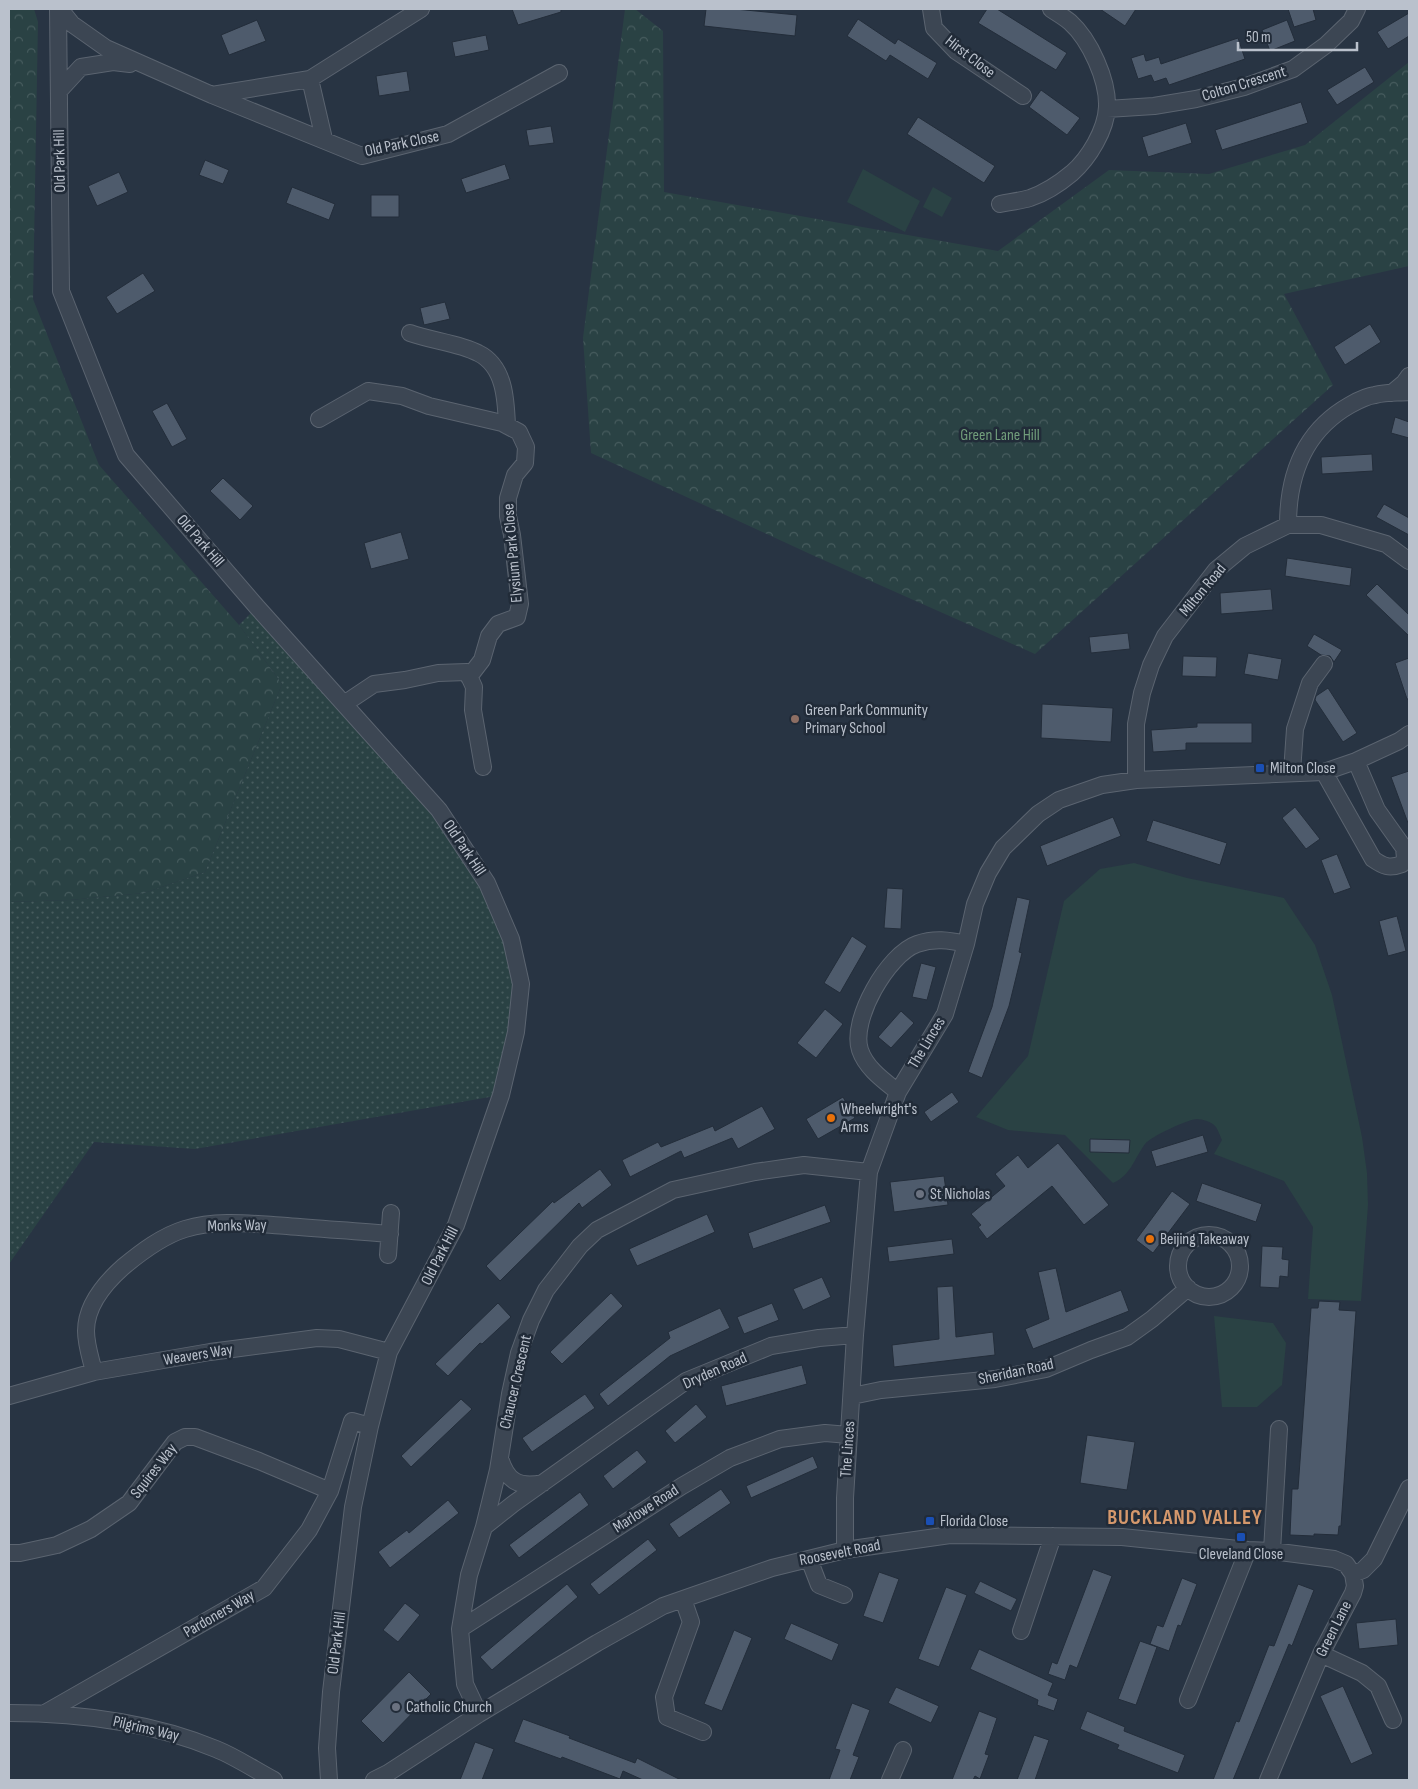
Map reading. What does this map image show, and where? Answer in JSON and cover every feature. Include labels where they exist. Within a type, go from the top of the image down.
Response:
[{"type":"street","points":[[59,9],[72,24],[106,48],[145,66]]},
{"type":"street","name":"Old Park Hill","points":[[59,9],[61,291],[126,455],[439,810],[487,883],[511,938],[521,984],[516,1032],[501,1094],[456,1225],[389,1352],[370,1426],[353,1507],[331,1692],[327,1748],[329,1780]]},
{"type":"street","points":[[212,95],[310,79],[421,9]]},
{"type":"street","name":"Hirst Close","points":[[931,9],[934,28],[956,51],[1023,96]]},
{"type":"street","points":[[1000,204],[1030,198],[1059,184],[1078,168],[1089,153],[1102,128],[1107,109],[1106,94],[1092,51],[1070,22],[1051,9]]},
{"type":"street","name":"Colton Crescent","points":[[1107,109],[1154,106],[1196,99],[1244,87],[1293,69],[1332,39],[1351,21],[1357,9]]},
{"type":"street","points":[[59,91],[81,67],[113,62],[145,66]]},
{"type":"street","name":"Old Park Close","points":[[145,66],[362,156],[448,134],[559,73]]},
{"type":"street","points":[[310,79],[324,139]]},
{"type":"street","points":[[410,333],[425,339],[479,353],[492,364],[500,379],[506,397],[506,426]]},
{"type":"street","points":[[1392,393],[1409,376]]},
{"type":"street","name":"Elysium Park Close","points":[[319,419],[368,391],[402,396],[429,406],[506,426],[519,432],[526,447],[525,462],[515,475],[508,498],[508,516],[520,604],[516,617],[498,624],[489,636],[482,660],[470,677]]},
{"type":"street","points":[[1288,525],[1288,504],[1302,453],[1314,436],[1334,414],[1373,395],[1409,392]]},
{"type":"street","name":"Milton Road","points":[[1136,780],[1136,724],[1142,693],[1151,665],[1165,636],[1216,570],[1245,546],[1288,525],[1321,525],[1386,544],[1409,561]]},
{"type":"street","points":[[1292,772],[1296,729],[1310,683],[1324,664]]},
{"type":"street","points":[[344,704],[374,684],[438,673],[467,672],[474,687],[474,710],[483,767]]},
{"type":"street","name":"The Linces","points":[[845,1550],[845,1498],[855,1335],[869,1172],[898,1092],[945,1014],[966,944],[975,904],[988,873],[1003,848],[1038,814],[1059,800],[1102,785],[1136,780],[1324,772],[1356,761],[1399,741],[1409,734]]},
{"type":"street","points":[[1324,772],[1372,859],[1392,868],[1402,864],[1405,858],[1404,848],[1377,810],[1356,761]]},
{"type":"street","points":[[898,1092],[872,1070],[860,1050],[857,1034],[860,1018],[883,974],[899,956],[915,944],[946,939],[966,944]]},
{"type":"street","name":"Chaucer Crescent","points":[[479,1714],[465,1684],[460,1629],[469,1575],[484,1527],[500,1458],[510,1394],[519,1353],[531,1320],[546,1290],[580,1246],[597,1230],[673,1190],[755,1172],[804,1165],[869,1172]]},
{"type":"street","points":[[388,1254],[391,1213]]},
{"type":"street","name":"Monks Way","points":[[94,1372],[86,1330],[88,1313],[94,1301],[113,1276],[139,1254],[184,1230],[212,1224],[242,1223],[390,1234]]},
{"type":"street","name":"Sheridan Road","points":[[852,1396],[881,1390],[995,1379],[1046,1369],[1127,1337],[1152,1319],[1188,1288]]},
{"type":"street","name":"Dryden Road","points":[[484,1527],[686,1381],[771,1346],[819,1338],[855,1335]]},
{"type":"street","name":"Weavers Way","points":[[9,1396],[94,1372],[210,1352],[317,1338],[339,1339],[389,1352]]},
{"type":"street","name":"Pardoners Way","points":[[45,1713],[264,1588],[309,1530],[330,1491],[352,1421],[370,1426]]},
{"type":"street","points":[[1272,1551],[1279,1429]]},
{"type":"street","name":"Marlowe Road","points":[[460,1629],[682,1486],[730,1458],[780,1440],[825,1433],[849,1435]]},
{"type":"street","name":"Squires Way","points":[[9,1553],[20,1553],[57,1545],[91,1529],[129,1503],[175,1442],[185,1436],[195,1437],[259,1461],[330,1491]]},
{"type":"street","points":[[500,1458],[505,1472],[518,1484],[532,1485],[543,1483]]},
{"type":"street","points":[[1353,1574],[1363,1570],[1374,1559],[1409,1488]]},
{"type":"street","name":"Roosevelt Road","points":[[385,1778],[479,1714],[663,1606],[772,1568],[845,1550],[950,1535],[1122,1537],[1272,1551],[1340,1561],[1353,1574]]},
{"type":"street","points":[[1021,1631],[1053,1536]]},
{"type":"street","points":[[1188,1700],[1248,1550]]},
{"type":"street","points":[[809,1559],[820,1585],[844,1595]]},
{"type":"street","name":"Green Lane","points":[[1268,1780],[1321,1654],[1353,1592],[1353,1574]]},
{"type":"street","points":[[683,1599],[691,1622],[664,1697],[667,1717],[703,1732]]},
{"type":"street","points":[[1321,1654],[1362,1673],[1378,1686],[1393,1720]]},
{"type":"street","name":"Pilgrims Way","points":[[9,1713],[45,1713],[160,1729],[217,1750],[274,1780]]},
{"type":"street","points":[[890,1780],[903,1750]]},
{"type":"green space","points":[[9,9],[34,9],[38,22],[33,299],[99,465],[239,625],[282,684],[205,872],[144,893],[70,900],[9,902]]},
{"type":"green space","name":"Green Lane Hill","points":[[625,9],[635,9],[663,31],[664,192],[998,251],[1109,170],[1209,174],[1305,145],[1409,62],[1409,266],[1284,294],[1333,385],[1035,654],[810,554],[591,453],[583,338]]},
{"type":"green space","points":[[863,169],[920,201],[905,232],[847,202]]},
{"type":"green space","points":[[933,187],[952,198],[942,217],[923,207]]},
{"type":"green space","points":[[257,607],[439,810],[487,883],[521,984],[501,1095],[195,1149],[94,1142],[9,1264],[9,902],[70,900],[144,893],[205,872],[282,684],[239,625]]},
{"type":"green space","points":[[1134,863],[1187,878],[1284,898],[1315,945],[1332,995],[1362,1137],[1367,1173],[1368,1205],[1361,1301],[1308,1299],[1313,1227],[1284,1181],[1214,1154],[1222,1140],[1216,1127],[1209,1122],[1199,1119],[1192,1120],[1154,1137],[1145,1144],[1124,1176],[1113,1183],[1065,1135],[1008,1130],[976,1117],[1028,1056],[1064,901],[1100,869]]},
{"type":"green space","points":[[1214,1316],[1273,1323],[1286,1343],[1282,1385],[1257,1407],[1222,1407]]},
{"type":"building","points":[[512,9],[561,9],[561,12],[518,25]]},
{"type":"building","points":[[706,9],[735,9],[797,15],[795,36],[704,26]]},
{"type":"building","points":[[987,9],[997,9],[1067,53],[1056,70],[978,23]]},
{"type":"building","points":[[1100,9],[1136,9],[1125,26]]},
{"type":"building","points":[[1288,9],[1313,9],[1316,20],[1294,27]]},
{"type":"building","points":[[1409,13],[1409,36],[1388,49],[1377,32]]},
{"type":"building","points":[[858,19],[895,44],[898,39],[937,63],[928,79],[890,55],[886,61],[847,36]]},
{"type":"building","points":[[257,20],[266,41],[229,55],[221,35]]},
{"type":"building","points":[[1287,20],[1295,41],[1270,51],[1262,30]]},
{"type":"building","points":[[486,35],[489,50],[455,57],[452,42]]},
{"type":"building","points":[[1238,38],[1245,59],[1169,85],[1166,78],[1154,82],[1151,75],[1138,79],[1131,58],[1144,54],[1146,61],[1159,57],[1161,64]]},
{"type":"building","points":[[1365,67],[1374,82],[1337,105],[1327,90]]},
{"type":"building","points":[[407,71],[410,91],[379,96],[376,76]]},
{"type":"building","points":[[1041,90],[1080,118],[1067,135],[1029,107]]},
{"type":"building","points":[[1301,102],[1308,123],[1222,150],[1215,130]]},
{"type":"building","points":[[918,117],[995,166],[984,183],[907,134]]},
{"type":"building","points":[[1186,123],[1192,143],[1148,157],[1142,137]]},
{"type":"building","points":[[551,126],[554,143],[529,146],[526,130]]},
{"type":"building","points":[[205,160],[229,170],[223,184],[199,175]]},
{"type":"building","points":[[505,164],[510,179],[466,193],[461,179]]},
{"type":"building","points":[[119,172],[128,192],[97,206],[88,186]]},
{"type":"building","points":[[292,187],[335,204],[329,220],[286,203]]},
{"type":"building","points":[[371,195],[399,195],[399,217],[371,217]]},
{"type":"building","points":[[143,273],[155,291],[117,314],[106,297]]},
{"type":"building","points":[[445,302],[450,319],[424,325],[420,308]]},
{"type":"building","points":[[1370,324],[1381,342],[1345,365],[1334,347]]},
{"type":"building","points":[[167,403],[187,439],[172,447],[152,411]]},
{"type":"building","points":[[1395,417],[1409,422],[1409,438],[1391,433]]},
{"type":"building","points":[[1372,454],[1373,471],[1322,474],[1321,457]]},
{"type":"building","points":[[223,478],[253,506],[240,520],[210,491]]},
{"type":"building","points":[[1384,504],[1409,518],[1409,535],[1376,517]]},
{"type":"building","points":[[401,532],[409,559],[371,569],[364,543]]},
{"type":"building","points":[[1287,558],[1352,568],[1350,586],[1285,576]]},
{"type":"building","points":[[1377,584],[1409,615],[1409,636],[1366,595]]},
{"type":"building","points":[[1271,589],[1273,610],[1221,614],[1220,593]]},
{"type":"building","points":[[1128,633],[1130,649],[1091,653],[1089,637]]},
{"type":"building","points":[[1314,634],[1342,650],[1334,662],[1330,656],[1321,655],[1307,646]]},
{"type":"building","points":[[1248,653],[1282,659],[1278,680],[1244,674]]},
{"type":"building","points":[[1183,656],[1217,657],[1216,677],[1182,676]]},
{"type":"building","points":[[1409,658],[1409,699],[1407,699],[1395,663]]},
{"type":"building","points":[[1328,688],[1357,733],[1343,742],[1315,700],[1316,696]]},
{"type":"building","points":[[1042,704],[1113,708],[1111,742],[1041,738]]},
{"type":"building","points":[[1197,723],[1252,723],[1252,743],[1186,743],[1186,750],[1153,752],[1151,730],[1197,727]]},
{"type":"building","points":[[1409,771],[1409,822],[1408,823],[1391,777]]},
{"type":"building","points":[[1295,807],[1320,839],[1306,849],[1282,818]]},
{"type":"building","points":[[1113,817],[1121,836],[1047,866],[1040,846]]},
{"type":"building","points":[[1153,820],[1227,843],[1220,865],[1146,841]]},
{"type":"building","points":[[1337,854],[1351,888],[1334,894],[1321,860]]},
{"type":"building","points":[[887,888],[903,889],[901,929],[884,928]]},
{"type":"building","points":[[1017,897],[1030,900],[1019,952],[1022,953],[1009,1006],[982,1078],[968,1072],[992,1007]]},
{"type":"building","points":[[1397,916],[1406,951],[1388,956],[1379,921]]},
{"type":"building","points":[[852,936],[867,946],[840,993],[824,983]]},
{"type":"building","points":[[921,963],[936,967],[927,1000],[912,997]]},
{"type":"building","points":[[825,1009],[843,1024],[816,1058],[797,1043]]},
{"type":"building","points":[[901,1011],[914,1023],[891,1048],[878,1037]]},
{"type":"building","points":[[952,1092],[959,1102],[931,1122],[924,1112]]},
{"type":"building","name":"Wheelwright's Arms","points":[[843,1097],[855,1118],[818,1139],[806,1119]]},
{"type":"building","points":[[762,1106],[775,1129],[738,1149],[732,1138],[684,1158],[681,1151],[630,1177],[622,1160],[658,1142],[661,1147],[713,1126],[715,1131]]},
{"type":"building","points":[[1203,1135],[1208,1152],[1156,1167],[1151,1151]]},
{"type":"building","points":[[1090,1139],[1130,1140],[1129,1153],[1090,1152]]},
{"type":"building","points":[[1058,1143],[1109,1205],[1084,1225],[1052,1186],[987,1239],[978,1227],[981,1225],[971,1214],[1005,1186],[995,1174],[1018,1155],[1028,1168]]},
{"type":"building","points":[[600,1169],[612,1185],[582,1208],[579,1203],[500,1281],[486,1266],[553,1201],[554,1203]]},
{"type":"building","name":"St Nicholas","points":[[944,1176],[948,1205],[894,1212],[890,1182]]},
{"type":"building","points":[[1202,1183],[1262,1204],[1256,1222],[1196,1201]]},
{"type":"building","points":[[1172,1191],[1190,1204],[1153,1253],[1136,1240]]},
{"type":"building","points":[[825,1205],[831,1222],[753,1249],[748,1233]]},
{"type":"building","points":[[707,1214],[715,1232],[637,1266],[629,1249]]},
{"type":"building","points":[[952,1239],[954,1254],[889,1262],[887,1247]]},
{"type":"building","points":[[1262,1246],[1283,1247],[1282,1259],[1289,1260],[1288,1277],[1280,1276],[1279,1288],[1260,1287]]},
{"type":"building","points":[[1056,1268],[1066,1312],[1121,1290],[1129,1311],[1033,1349],[1025,1329],[1049,1319],[1038,1272]]},
{"type":"building","points":[[822,1277],[831,1297],[803,1310],[793,1289]]},
{"type":"building","points":[[953,1286],[956,1337],[993,1332],[995,1355],[894,1367],[892,1345],[939,1339],[937,1287]]},
{"type":"building","points":[[611,1293],[623,1306],[562,1364],[550,1352]]},
{"type":"building","points":[[1319,1301],[1340,1302],[1339,1310],[1356,1311],[1341,1526],[1339,1526],[1338,1535],[1290,1535],[1292,1489],[1298,1489],[1311,1308],[1318,1308]]},
{"type":"building","points":[[498,1303],[511,1317],[482,1344],[480,1343],[448,1376],[435,1364]]},
{"type":"building","points":[[772,1303],[779,1320],[744,1334],[737,1317]]},
{"type":"building","points":[[720,1308],[730,1328],[670,1356],[608,1406],[599,1394],[670,1338],[668,1332]]},
{"type":"building","points":[[802,1365],[807,1384],[726,1406],[721,1386]]},
{"type":"building","points":[[585,1394],[595,1408],[532,1452],[522,1438]]},
{"type":"building","points":[[461,1399],[472,1409],[411,1467],[401,1456]]},
{"type":"building","points":[[696,1404],[707,1417],[675,1443],[665,1431]]},
{"type":"building","points":[[1087,1435],[1135,1442],[1127,1490],[1080,1483]]},
{"type":"building","points":[[637,1450],[647,1462],[613,1489],[603,1476]]},
{"type":"building","points":[[813,1456],[818,1468],[751,1498],[746,1486]]},
{"type":"building","points":[[721,1489],[731,1503],[679,1538],[669,1524]]},
{"type":"building","points":[[580,1492],[589,1505],[519,1558],[509,1545]]},
{"type":"building","points":[[448,1500],[459,1513],[390,1568],[378,1552],[407,1530],[409,1533]]},
{"type":"building","points":[[648,1539],[657,1550],[599,1595],[590,1584]]},
{"type":"building","points":[[1093,1569],[1112,1576],[1077,1668],[1070,1665],[1065,1680],[1048,1674],[1052,1662],[1057,1664]]},
{"type":"building","points":[[879,1572],[899,1579],[883,1623],[863,1616]]},
{"type":"building","points":[[1182,1578],[1197,1584],[1181,1626],[1178,1625],[1169,1651],[1150,1644],[1157,1625],[1163,1627]]},
{"type":"building","points":[[980,1581],[1017,1599],[1011,1611],[974,1593]]},
{"type":"building","points":[[567,1584],[578,1597],[492,1670],[480,1657]]},
{"type":"building","points":[[1298,1584],[1314,1590],[1292,1646],[1289,1644],[1233,1780],[1213,1780],[1236,1721],[1239,1722],[1269,1645],[1274,1646]]},
{"type":"building","points":[[946,1587],[967,1595],[939,1667],[918,1659]]},
{"type":"building","points":[[405,1603],[420,1615],[398,1642],[383,1630]]},
{"type":"building","points":[[1396,1619],[1398,1645],[1359,1649],[1356,1623]]},
{"type":"building","points":[[791,1623],[839,1644],[832,1661],[784,1639]]},
{"type":"building","points":[[734,1630],[752,1638],[722,1711],[704,1704]]},
{"type":"building","points":[[1140,1641],[1157,1647],[1136,1705],[1118,1699]]},
{"type":"building","points":[[979,1649],[1053,1683],[1048,1695],[1058,1699],[1054,1711],[1037,1705],[1038,1700],[970,1669]]},
{"type":"building","name":"Catholic Church","points":[[409,1672],[431,1694],[383,1743],[361,1721]]},
{"type":"building","points":[[1343,1686],[1373,1754],[1351,1764],[1320,1696]]},
{"type":"building","points":[[896,1687],[939,1706],[931,1723],[888,1703]]},
{"type":"building","points":[[852,1703],[870,1710],[853,1755],[859,1757],[850,1780],[829,1780],[840,1750],[835,1749]]},
{"type":"building","points":[[979,1711],[997,1718],[985,1754],[989,1755],[980,1779],[975,1776],[973,1780],[952,1780]]},
{"type":"building","points":[[1087,1711],[1125,1727],[1124,1731],[1185,1755],[1178,1773],[1117,1749],[1119,1745],[1080,1729]]},
{"type":"building","points":[[523,1719],[635,1763],[637,1758],[681,1780],[643,1780],[623,1771],[620,1779],[562,1757],[561,1759],[514,1742]]},
{"type":"building","points":[[1034,1735],[1049,1740],[1035,1780],[1017,1780]]},
{"type":"building","points":[[475,1742],[494,1749],[482,1780],[460,1780]]},
{"type":"place","name":"Green Park Community Primary School","points":[[795,719]]},
{"type":"place","name":"Milton Close","points":[[1260,768]]},
{"type":"place","name":"Wheelwright's Arms","points":[[831,1118]]},
{"type":"place","name":"St Nicholas","points":[[920,1194]]},
{"type":"place","name":"Beijing Takeaway","points":[[1150,1239]]},
{"type":"place","name":"Florida Close","points":[[930,1521]]},
{"type":"place","name":"Cleveland Close","points":[[1241,1537]]},
{"type":"place","name":"Catholic Church","points":[[396,1707]]},
{"type":"district","name":"BUCKLAND VALLEY","points":[[1185,1517]]}]
